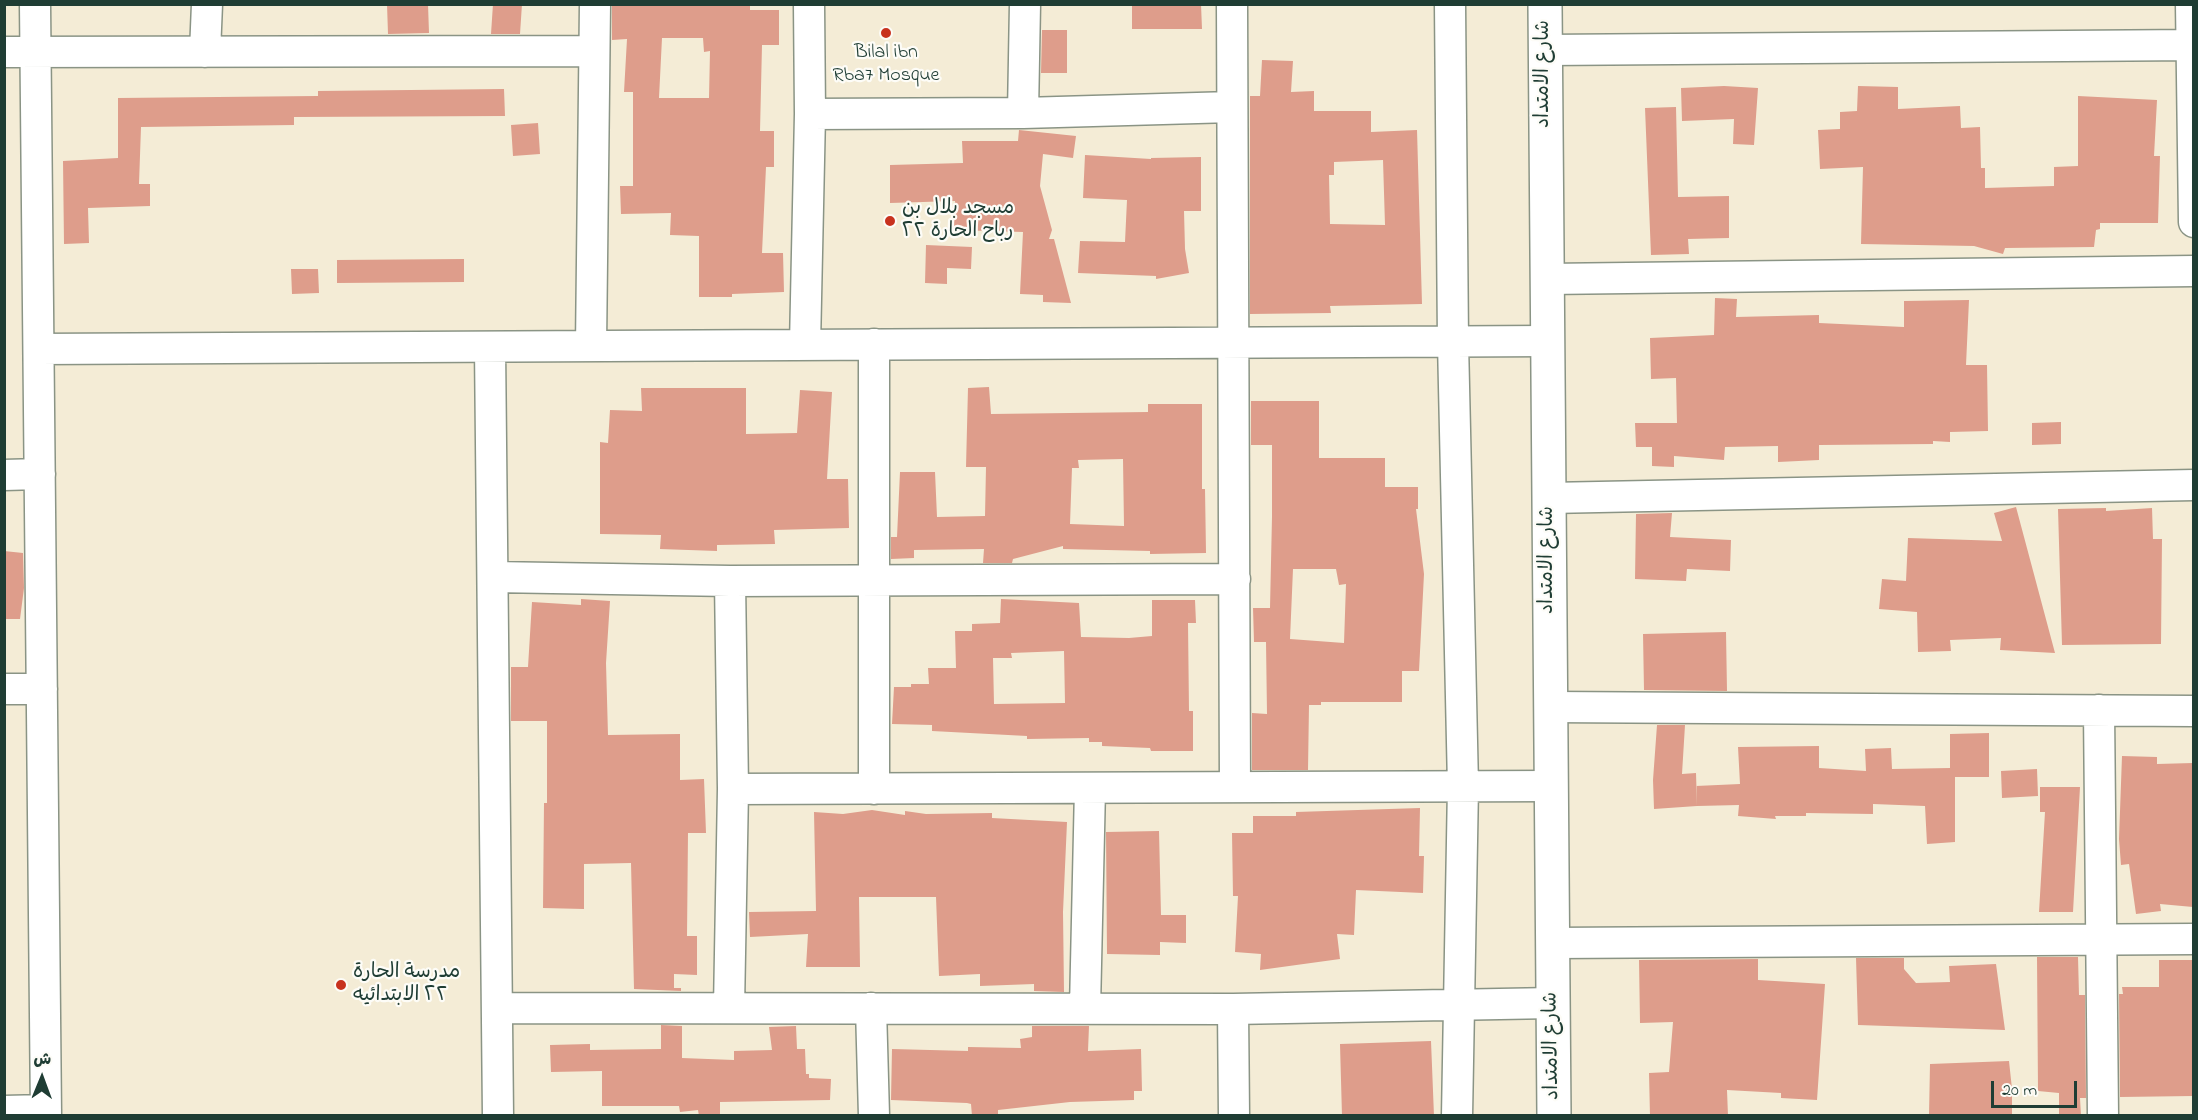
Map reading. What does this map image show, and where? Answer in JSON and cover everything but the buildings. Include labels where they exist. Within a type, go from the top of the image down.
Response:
[{"type":"street","points":[[4,1111],[46,1113],[35,4]]},
{"type":"street","points":[[206,52],[207,4]]},
{"type":"street","points":[[591,346],[595,4]]},
{"type":"street","points":[[805,345],[810,114],[809,4]]},
{"type":"street","points":[[1023,113],[1024,4]]},
{"type":"street","points":[[1232,4],[1235,787]]},
{"type":"street","points":[[1450,4],[1453,342],[1462,786],[1457,1116]]},
{"type":"street","name":"شارع الامتداد","points":[[1545,4],[1554,1116]]},
{"type":"street","points":[[2191,4],[2193,222]]},
{"type":"street","points":[[1545,50],[2193,45]]},
{"type":"street","points":[[4,52],[593,51]]},
{"type":"street","points":[[810,114],[1023,113],[1232,107]]},
{"type":"street","points":[[1547,279],[2193,271]]},
{"type":"street","points":[[39,349],[1548,341]]},
{"type":"street","points":[[874,344],[874,789]]},
{"type":"street","points":[[490,346],[498,1116]]},
{"type":"street","points":[[4,475],[40,474]]},
{"type":"street","points":[[1549,498],[2193,485]]},
{"type":"street","points":[[493,577],[730,581],[1235,579]]},
{"type":"street","points":[[729,1008],[733,789],[730,581]]},
{"type":"street","points":[[4,689],[42,689]]},
{"type":"street","points":[[1550,707],[2193,711]]},
{"type":"street","points":[[2099,710],[2103,1116]]},
{"type":"street","points":[[733,789],[1551,786]]},
{"type":"street","points":[[1085,1008],[1090,788]]},
{"type":"street","points":[[1553,943],[2193,939]]},
{"type":"street","points":[[497,1008],[1233,1009],[1553,1003]]},
{"type":"street","points":[[871,1008],[874,1116]]},
{"type":"street","points":[[1233,1009],[1234,1116]]},
{"type":"place","name":"Bilal ibn Rba7 Mosque","points":[[886,33]]},
{"type":"place","name":"مسجد بلال بن رباح الحارة ٢٢","points":[[890,221]]},
{"type":"place","name":"مدرسة الحارة ٢٢ الابتدائيه","points":[[341,985]]}]
